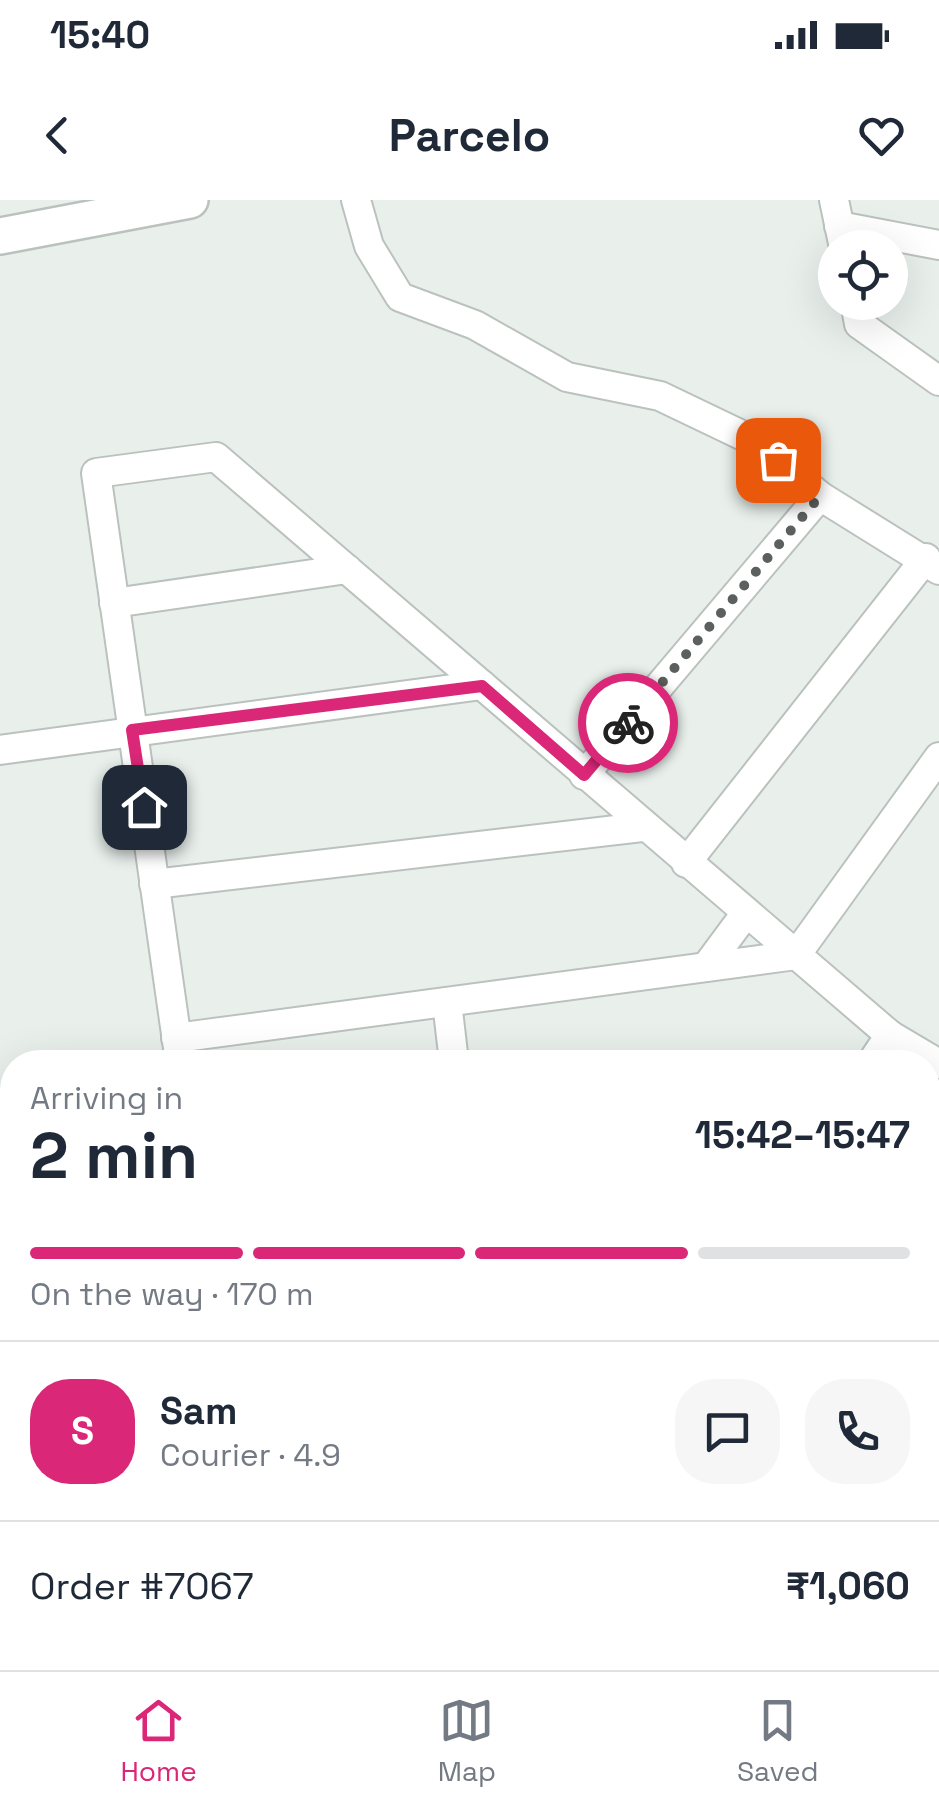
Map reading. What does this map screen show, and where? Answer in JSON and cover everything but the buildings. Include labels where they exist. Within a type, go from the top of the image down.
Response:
[{"type":"main road","points":[[0,236],[190,200]]},
{"type":"street","points":[[356,200],[369,246],[400,297],[475,325],[567,377],[660,396],[756,442],[820,496],[932,564],[686,863]]},
{"type":"street","points":[[839,225],[939,245]]},
{"type":"street","points":[[858,320],[939,381]]},
{"type":"street","points":[[914,1050],[890,1036],[796,955],[642,826],[216,457],[96,473],[178,1050],[447,1002],[796,955],[939,757]]},
{"type":"street","points":[[584,775],[820,496]]},
{"type":"street","points":[[114,603],[346,569]]},
{"type":"street","points":[[0,750],[482,686]]},
{"type":"street","points":[[154,884],[642,826]]},
{"type":"street","points":[[706,967],[746,913]]},
{"type":"street","points":[[447,1002],[453,1050]]},
{"type":"street","points":[[880,1050],[890,1036]]},
{"type":"way so far","points":[[628,723],[820,496],[778,460]]},
{"type":"route","points":[[144,807],[132,730],[482,686],[584,775],[628,723]]}]
